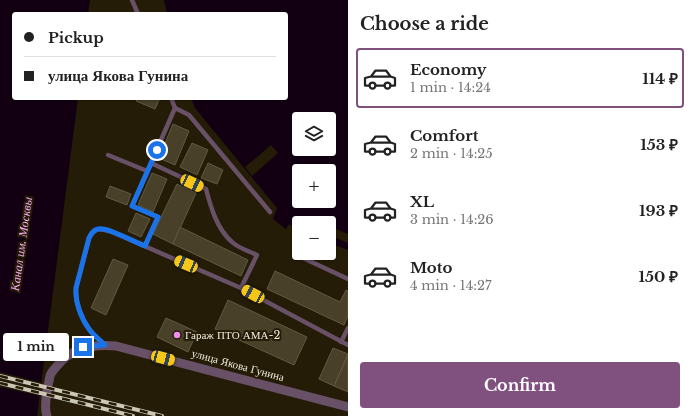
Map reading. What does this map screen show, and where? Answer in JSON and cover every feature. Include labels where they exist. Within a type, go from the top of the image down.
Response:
[{"type":"street","name":"улица Якова Гунина","points":[[47,416],[45,404],[50,375],[60,362],[76,350],[83,347],[105,345],[116,346],[348,406]]},
{"type":"lane","points":[[132,0],[137,12]]},
{"type":"lane","points":[[172,100],[175,108],[189,115],[270,212]]},
{"type":"lane","points":[[145,246],[158,217],[132,206],[175,108]]},
{"type":"lane","points":[[108,155],[147,171]]},
{"type":"lane","points":[[150,164],[206,189],[213,213],[223,233],[233,243],[257,255],[241,288]]},
{"type":"lane","points":[[105,345],[89,329],[75,296],[89,238],[93,232],[99,229],[112,232],[241,288],[348,345]]},
{"type":"lane","points":[[307,260],[348,279]]},
{"type":"lane","points":[[341,342],[348,328]]},
{"type":"water","name":"Канал им. Москвы","points":[[0,0],[90,0],[88,12],[12,12],[12,100],[78,100],[37,416],[0,416]]},
{"type":"water","points":[[164,0],[348,0],[348,250],[336,246],[336,216],[292,216],[292,226],[289,224],[286,229],[273,219],[277,208],[195,108],[192,100],[288,100],[288,12],[167,12]]},
{"type":"pier","points":[[271,145],[278,153],[252,176],[245,167]]},
{"type":"pier","points":[[336,229],[348,234],[348,243],[336,238]]},
{"type":"pier","points":[[0,372],[43,383],[41,396],[0,387]]},
{"type":"building","points":[[137,100],[159,100],[155,109],[136,101]]},
{"type":"building","points":[[173,124],[189,131],[175,165],[159,158]]},
{"type":"building","points":[[192,143],[208,150],[197,175],[180,167]]},
{"type":"building","points":[[208,163],[223,170],[217,184],[201,178]]},
{"type":"building","points":[[152,173],[167,179],[153,212],[138,205]]},
{"type":"building","points":[[177,184],[196,193],[173,244],[153,234]]},
{"type":"building","points":[[110,186],[131,194],[127,205],[106,197]]},
{"type":"building","points":[[136,213],[150,219],[141,237],[128,231]]},
{"type":"building","points":[[180,227],[248,260],[241,276],[173,244]]},
{"type":"building","points":[[113,259],[128,265],[106,315],[91,308]]},
{"type":"building","points":[[275,271],[340,302],[346,290],[348,291],[348,316],[344,325],[267,289]]},
{"type":"building","points":[[228,300],[307,337],[294,365],[215,329]]},
{"type":"building","name":"Гараж ПТО АМА-2","points":[[166,318],[197,332],[188,352],[157,337]]},
{"type":"building","points":[[333,348],[348,354],[334,386],[319,379]]},
{"type":"building","points":[[348,355],[348,392],[334,386]]},
{"type":"railway","points":[[0,376],[162,416]]},
{"type":"railway","points":[[0,383],[133,416]]},
{"type":"place","name":"Гараж ПТО АМА-2","points":[[177,335]]},
{"type":"route","points":[[83,347],[105,345],[89,329],[75,296],[89,238],[93,232],[99,229],[112,232],[145,246],[158,217],[132,206],[157,150]]}]
